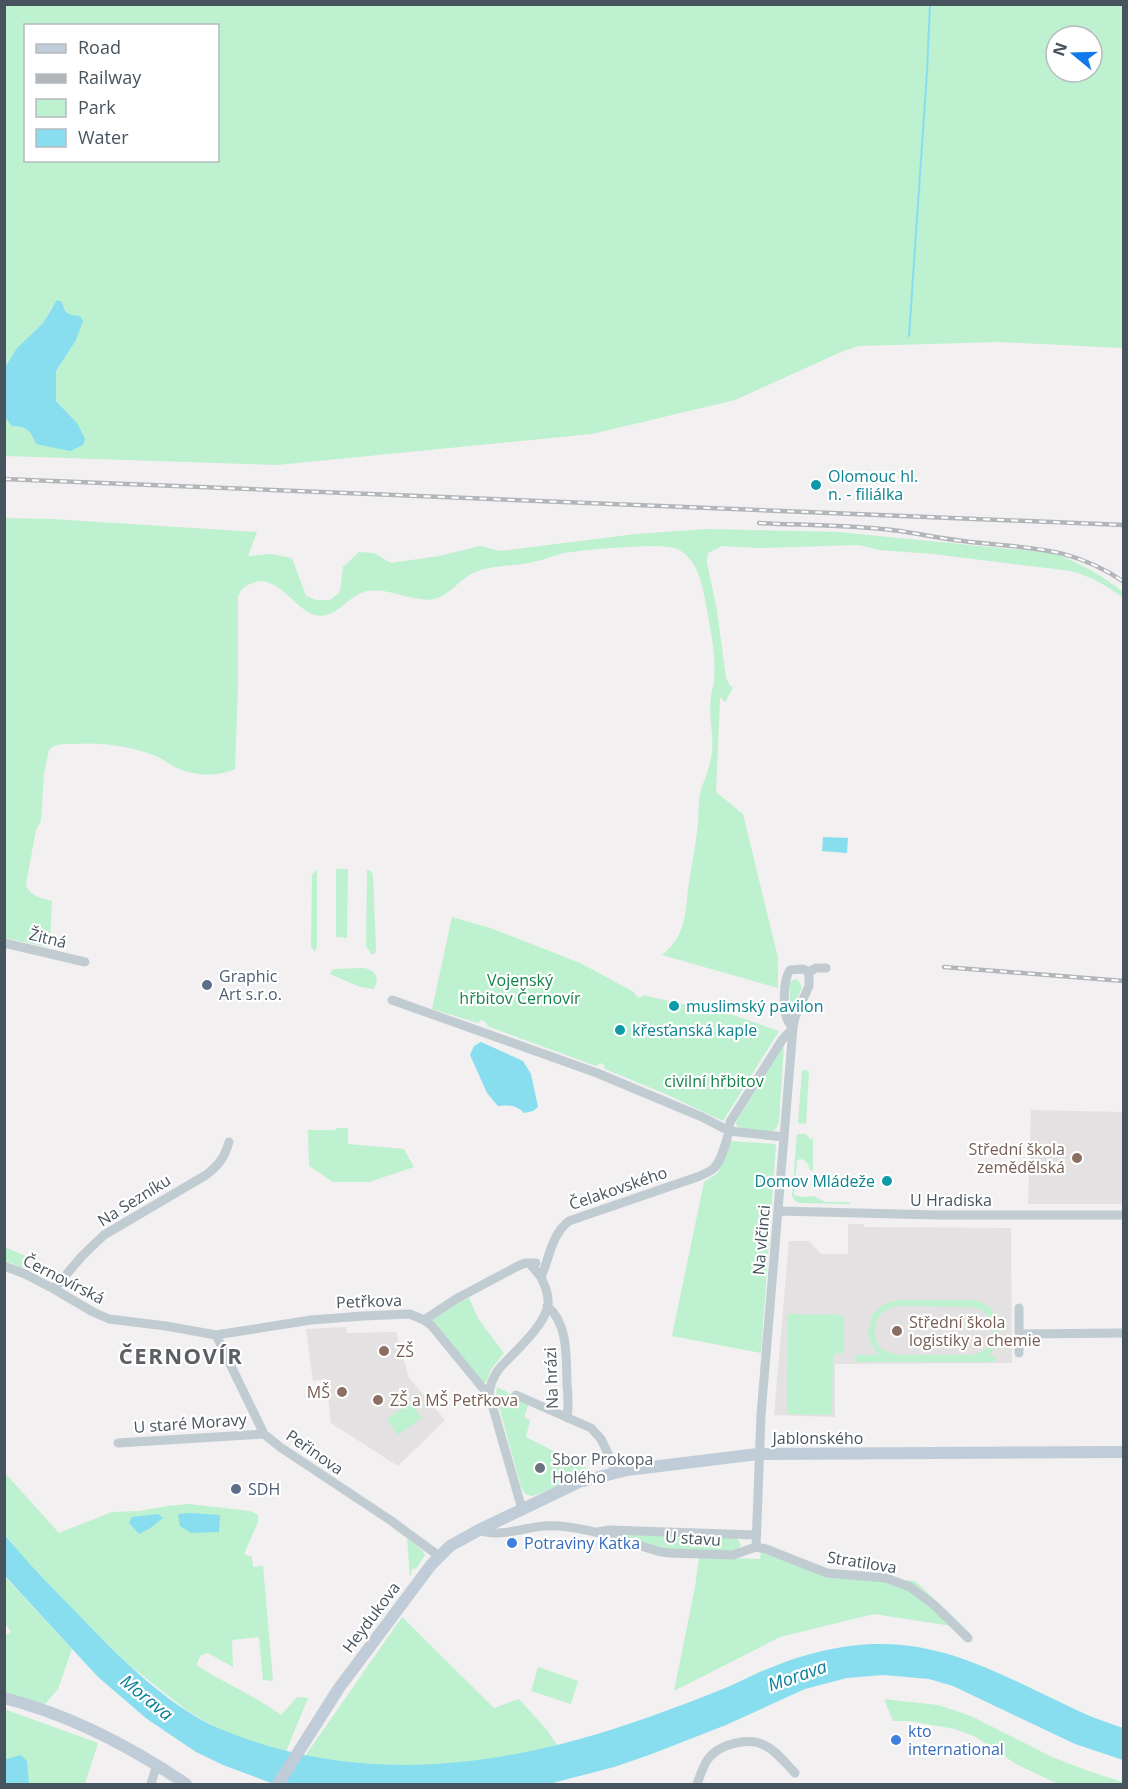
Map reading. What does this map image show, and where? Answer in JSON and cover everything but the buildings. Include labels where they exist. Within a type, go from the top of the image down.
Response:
[{"type":"street","name":"Žitná","points":[[4,943],[85,962]]},
{"type":"street","points":[[809,972],[816,968],[826,969]]},
{"type":"street","name":"Na vlčinci","points":[[758,1454],[793,1028],[795,1017],[809,986],[809,972],[803,969],[790,970],[786,977],[784,992],[787,1019],[793,1028]]},
{"type":"street","points":[[392,1000],[597,1073],[702,1117],[729,1131],[784,1137]]},
{"type":"street","name":"Čelakovského","points":[[541,1277],[555,1237],[560,1228],[569,1221],[705,1174],[713,1169],[718,1163],[730,1122],[782,1040],[793,1028]]},
{"type":"street","name":"Na Sezníku","points":[[54,1289],[104,1234],[216,1167],[224,1158],[229,1142]]},
{"type":"street","name":"U Hradiska","points":[[778,1211],[937,1215],[1124,1215]]},
{"type":"street","points":[[530,1263],[541,1277]]},
{"type":"street","points":[[424,1320],[456,1299],[518,1266],[530,1263],[545,1265]]},
{"type":"street","name":"Černovírská","points":[[4,1266],[25,1274],[93,1312],[109,1318],[216,1335]]},
{"type":"street","name":"Na hrázi","points":[[541,1277],[546,1290],[548,1306],[559,1324],[565,1345],[567,1418]]},
{"type":"street","points":[[522,1509],[489,1394],[493,1377],[538,1325],[548,1306]]},
{"type":"street","points":[[1019,1308],[1019,1353]]},
{"type":"street","name":"Petřkova","points":[[216,1335],[321,1318],[405,1314],[415,1316],[431,1325],[489,1394]]},
{"type":"street","points":[[1019,1334],[1124,1333]]},
{"type":"street","name":"Peřinova","points":[[216,1335],[264,1434],[439,1556]]},
{"type":"street","points":[[516,1395],[591,1428],[609,1455],[615,1472]]},
{"type":"street","name":"U staré Moravy","points":[[118,1443],[264,1434]]},
{"type":"street","name":"Jablonského","points":[[522,1509],[579,1482],[615,1472],[758,1454],[1124,1452]]},
{"type":"street","points":[[756,1547],[758,1454]]},
{"type":"street","name":"Heydukova","points":[[278,1785],[305,1740],[363,1654],[439,1556],[454,1543],[522,1509]]},
{"type":"street","name":"U stavu","points":[[479,1530],[492,1533],[545,1526],[593,1532],[665,1552],[733,1555],[756,1547]]},
{"type":"street","name":"U stavu","points":[[593,1532],[609,1530],[756,1535]]},
{"type":"street","name":"Stratilova","points":[[756,1547],[827,1573],[886,1578],[910,1587],[934,1605],[968,1638]]},
{"type":"street","points":[[4,1698],[60,1715],[116,1736],[186,1785]]},
{"type":"street","points":[[697,1785],[711,1755],[739,1741],[765,1745],[795,1773]]},
{"type":"street","points":[[151,1785],[157,1764]]},
{"type":"shaded area","name":"Střední škola zemědělská","points":[[1031,1110],[1123,1112],[1123,1204],[1028,1204]]},
{"type":"shaded area","name":"Střední škola logistiky a chemie","points":[[848,1224],[864,1224],[864,1227],[1011,1228],[1012,1363],[835,1364],[835,1417],[774,1415],[789,1241],[809,1241],[821,1254],[848,1254]]},
{"type":"shaded area","name":"ZŠ a MŠ Petřkova","points":[[346,1327],[347,1333],[396,1332],[409,1378],[445,1420],[398,1466],[331,1423],[326,1379],[313,1381],[306,1329]]},
{"type":"green space","points":[[4,5],[1123,5],[1123,348],[999,342],[859,346],[735,400],[592,434],[277,465],[5,456],[5,418],[12,426],[28,430],[36,444],[77,423],[56,401],[56,371],[63,360],[71,315],[65,311],[62,302],[52,307],[43,323],[17,348],[5,367]]},
{"type":"green space","points":[[5,518],[257,532],[248,556],[271,554],[292,558],[306,596],[316,600],[330,600],[340,592],[343,567],[359,552],[374,553],[391,563],[439,556],[480,546],[500,551],[636,534],[706,529],[838,532],[1052,553],[1071,560],[1098,575],[1123,592],[1123,598],[1098,582],[1071,571],[933,554],[879,550],[858,545],[759,548],[722,546],[708,553],[707,563],[717,610],[726,678],[733,688],[725,702],[720,697],[716,792],[743,814],[778,958],[778,988],[662,955],[676,940],[684,918],[700,796],[711,761],[712,745],[710,704],[714,664],[712,640],[700,578],[685,554],[677,549],[656,546],[564,553],[533,562],[475,572],[444,595],[430,600],[374,590],[367,591],[360,593],[336,611],[322,616],[307,611],[284,592],[268,583],[260,581],[250,584],[242,589],[238,597],[235,769],[214,774],[191,773],[156,756],[105,744],[61,744],[49,750],[44,774],[41,821],[36,830],[26,884],[33,894],[52,901],[50,941],[47,947],[5,938]]},
{"type":"green space","points":[[317,869],[317,946],[315,952],[311,947],[312,875]]},
{"type":"green space","points":[[336,869],[348,869],[347,938],[336,937]]},
{"type":"green space","points":[[367,870],[373,875],[376,952],[372,955],[366,946]]},
{"type":"green space","name":"Vojenský hřbitov Černovír","points":[[452,917],[493,929],[580,963],[634,992],[640,998],[643,995],[724,1012],[779,1031],[723,1121],[605,1069],[601,1063],[596,1066],[487,1026],[486,1022],[481,1020],[478,1023],[432,1009]]},
{"type":"green space","points":[[364,968],[376,975],[377,981],[374,989],[360,987],[330,974],[334,969]]},
{"type":"green space","points":[[795,979],[802,987],[791,1016],[789,982]]},
{"type":"green space","points":[[784,1044],[777,1127],[773,1131],[765,1132],[737,1126],[736,1122]]},
{"type":"green space","points":[[802,1070],[809,1071],[806,1124],[798,1123]]},
{"type":"green space","points":[[336,1128],[348,1128],[348,1144],[404,1149],[414,1167],[369,1182],[333,1182],[309,1166],[308,1130],[335,1130]]},
{"type":"green space","points":[[797,1134],[806,1134],[813,1139],[813,1171],[805,1161],[797,1160],[794,1195],[814,1196],[825,1202],[849,1202],[850,1204],[799,1203],[794,1200],[792,1195]]},
{"type":"green space","points":[[730,1141],[776,1144],[761,1353],[672,1336],[704,1182],[718,1173]]},
{"type":"green space","points":[[4,1247],[28,1257],[23,1268],[5,1261]]},
{"type":"green space","points":[[469,1298],[479,1320],[504,1353],[484,1383],[432,1320],[447,1308]]},
{"type":"green space","points":[[898,1300],[975,1300],[984,1304],[991,1309],[999,1323],[998,1339],[989,1355],[995,1356],[995,1362],[856,1362],[856,1355],[879,1355],[870,1342],[868,1332],[872,1315],[882,1305]],"holes":[[[899,1306],[972,1307],[982,1310],[988,1316],[993,1330],[992,1340],[981,1352],[972,1355],[897,1355],[883,1350],[878,1345],[875,1324],[877,1319],[891,1308]]]},
{"type":"green space","points":[[788,1314],[844,1315],[844,1353],[833,1354],[832,1415],[787,1414]]},
{"type":"green space","points":[[497,1387],[529,1403],[524,1417],[530,1420],[526,1437],[592,1471],[536,1495],[525,1494],[521,1487],[496,1396]]},
{"type":"green space","points":[[411,1402],[422,1418],[398,1435],[387,1419]]},
{"type":"green space","points":[[4,1472],[59,1533],[112,1512],[140,1511],[189,1504],[250,1511],[258,1515],[258,1522],[244,1554],[252,1557],[253,1567],[263,1566],[273,1681],[263,1680],[259,1637],[232,1640],[233,1667],[208,1653],[201,1655],[196,1665],[281,1715],[297,1697],[308,1698],[285,1754],[241,1739],[185,1709],[128,1664],[89,1626],[27,1562],[5,1534]]},
{"type":"green space","points":[[616,1534],[737,1538],[741,1545],[736,1552],[664,1550]]},
{"type":"green space","points":[[407,1538],[425,1555],[416,1569],[413,1568],[410,1576]]},
{"type":"green space","points":[[761,1552],[829,1574],[915,1581],[965,1628],[874,1614],[780,1637],[674,1691],[699,1558],[760,1559]]},
{"type":"green space","points":[[4,1576],[72,1649],[58,1689],[45,1704],[5,1693],[5,1635],[11,1632],[5,1623]]},
{"type":"green space","points":[[402,1617],[494,1708],[519,1699],[558,1746],[457,1766],[405,1770],[353,1768],[303,1759]]},
{"type":"green space","points":[[538,1667],[578,1681],[571,1704],[531,1691]]},
{"type":"green space","points":[[884,1699],[938,1705],[971,1716],[1052,1757],[1123,1782],[1123,1784],[1058,1784],[1016,1764],[976,1737],[955,1729],[909,1721],[893,1721]]},
{"type":"green space","points":[[4,1709],[98,1743],[85,1784],[5,1784]]},
{"type":"water","points":[[57,300],[62,302],[65,311],[71,315],[80,316],[83,321],[76,340],[56,371],[56,401],[77,423],[85,439],[83,445],[70,451],[36,444],[28,430],[12,426],[5,418],[5,367],[17,348],[43,323]]},
{"type":"water","points":[[823,837],[848,838],[847,853],[822,851]]},
{"type":"water","points":[[481,1042],[523,1061],[531,1074],[538,1107],[524,1113],[512,1106],[498,1106],[487,1093],[470,1055],[474,1046]]},
{"type":"water","points":[[158,1514],[163,1518],[139,1534],[129,1523],[132,1517]]},
{"type":"water","points":[[178,1514],[220,1515],[219,1532],[191,1533],[180,1526]]},
{"type":"water","name":"Morava","points":[[4,1534],[106,1643],[172,1701],[209,1724],[263,1744],[318,1758],[373,1764],[428,1764],[484,1759],[539,1749],[594,1735],[649,1717],[796,1658],[837,1648],[879,1644],[907,1645],[959,1657],[1088,1715],[1123,1728],[1123,1760],[1075,1744],[953,1686],[929,1679],[883,1675],[847,1678],[805,1689],[726,1725],[649,1755],[549,1784],[274,1784],[196,1752],[147,1719],[98,1677],[5,1576]]},
{"type":"water","points":[[21,1755],[27,1761],[29,1784],[5,1784],[5,1758]]},
{"type":"waterway","points":[[909,336],[930,4]]},
{"type":"railway","points":[[4,479],[1124,525]]},
{"type":"railway","points":[[759,523],[882,529],[953,540],[1046,550],[1084,561],[1124,582]]},
{"type":"railway","points":[[944,967],[1124,981]]},
{"type":"place","name":"Olomouc hl. n. - filiálka","points":[[816,485]]},
{"type":"place","name":"Graphic Art s.r.o.","points":[[207,985]]},
{"type":"place","name":"muslimský pavilon","points":[[674,1006]]},
{"type":"place","name":"křesťanská kaple","points":[[620,1030]]},
{"type":"place","name":"Střední škola zemědělská","points":[[1077,1158]]},
{"type":"place","name":"Domov Mládeže","points":[[887,1181]]},
{"type":"place","name":"Střední škola logistiky a chemie","points":[[897,1331]]},
{"type":"place","name":"ZŠ","points":[[384,1351]]},
{"type":"place","name":"MŠ","points":[[342,1392]]},
{"type":"place","name":"ZŠ a MŠ Petřkova","points":[[378,1400]]},
{"type":"place","name":"Sbor Prokopa Holého","points":[[540,1468]]},
{"type":"place","name":"SDH","points":[[236,1489]]},
{"type":"place","name":"Potraviny Katka","points":[[512,1543]]},
{"type":"place","name":"kto international","points":[[896,1740]]},
{"type":"district","name":"ČERNOVÍR","points":[[181,1355]]},
{"type":"park label","name":"civilní hřbitov","points":[[714,1081]]}]
